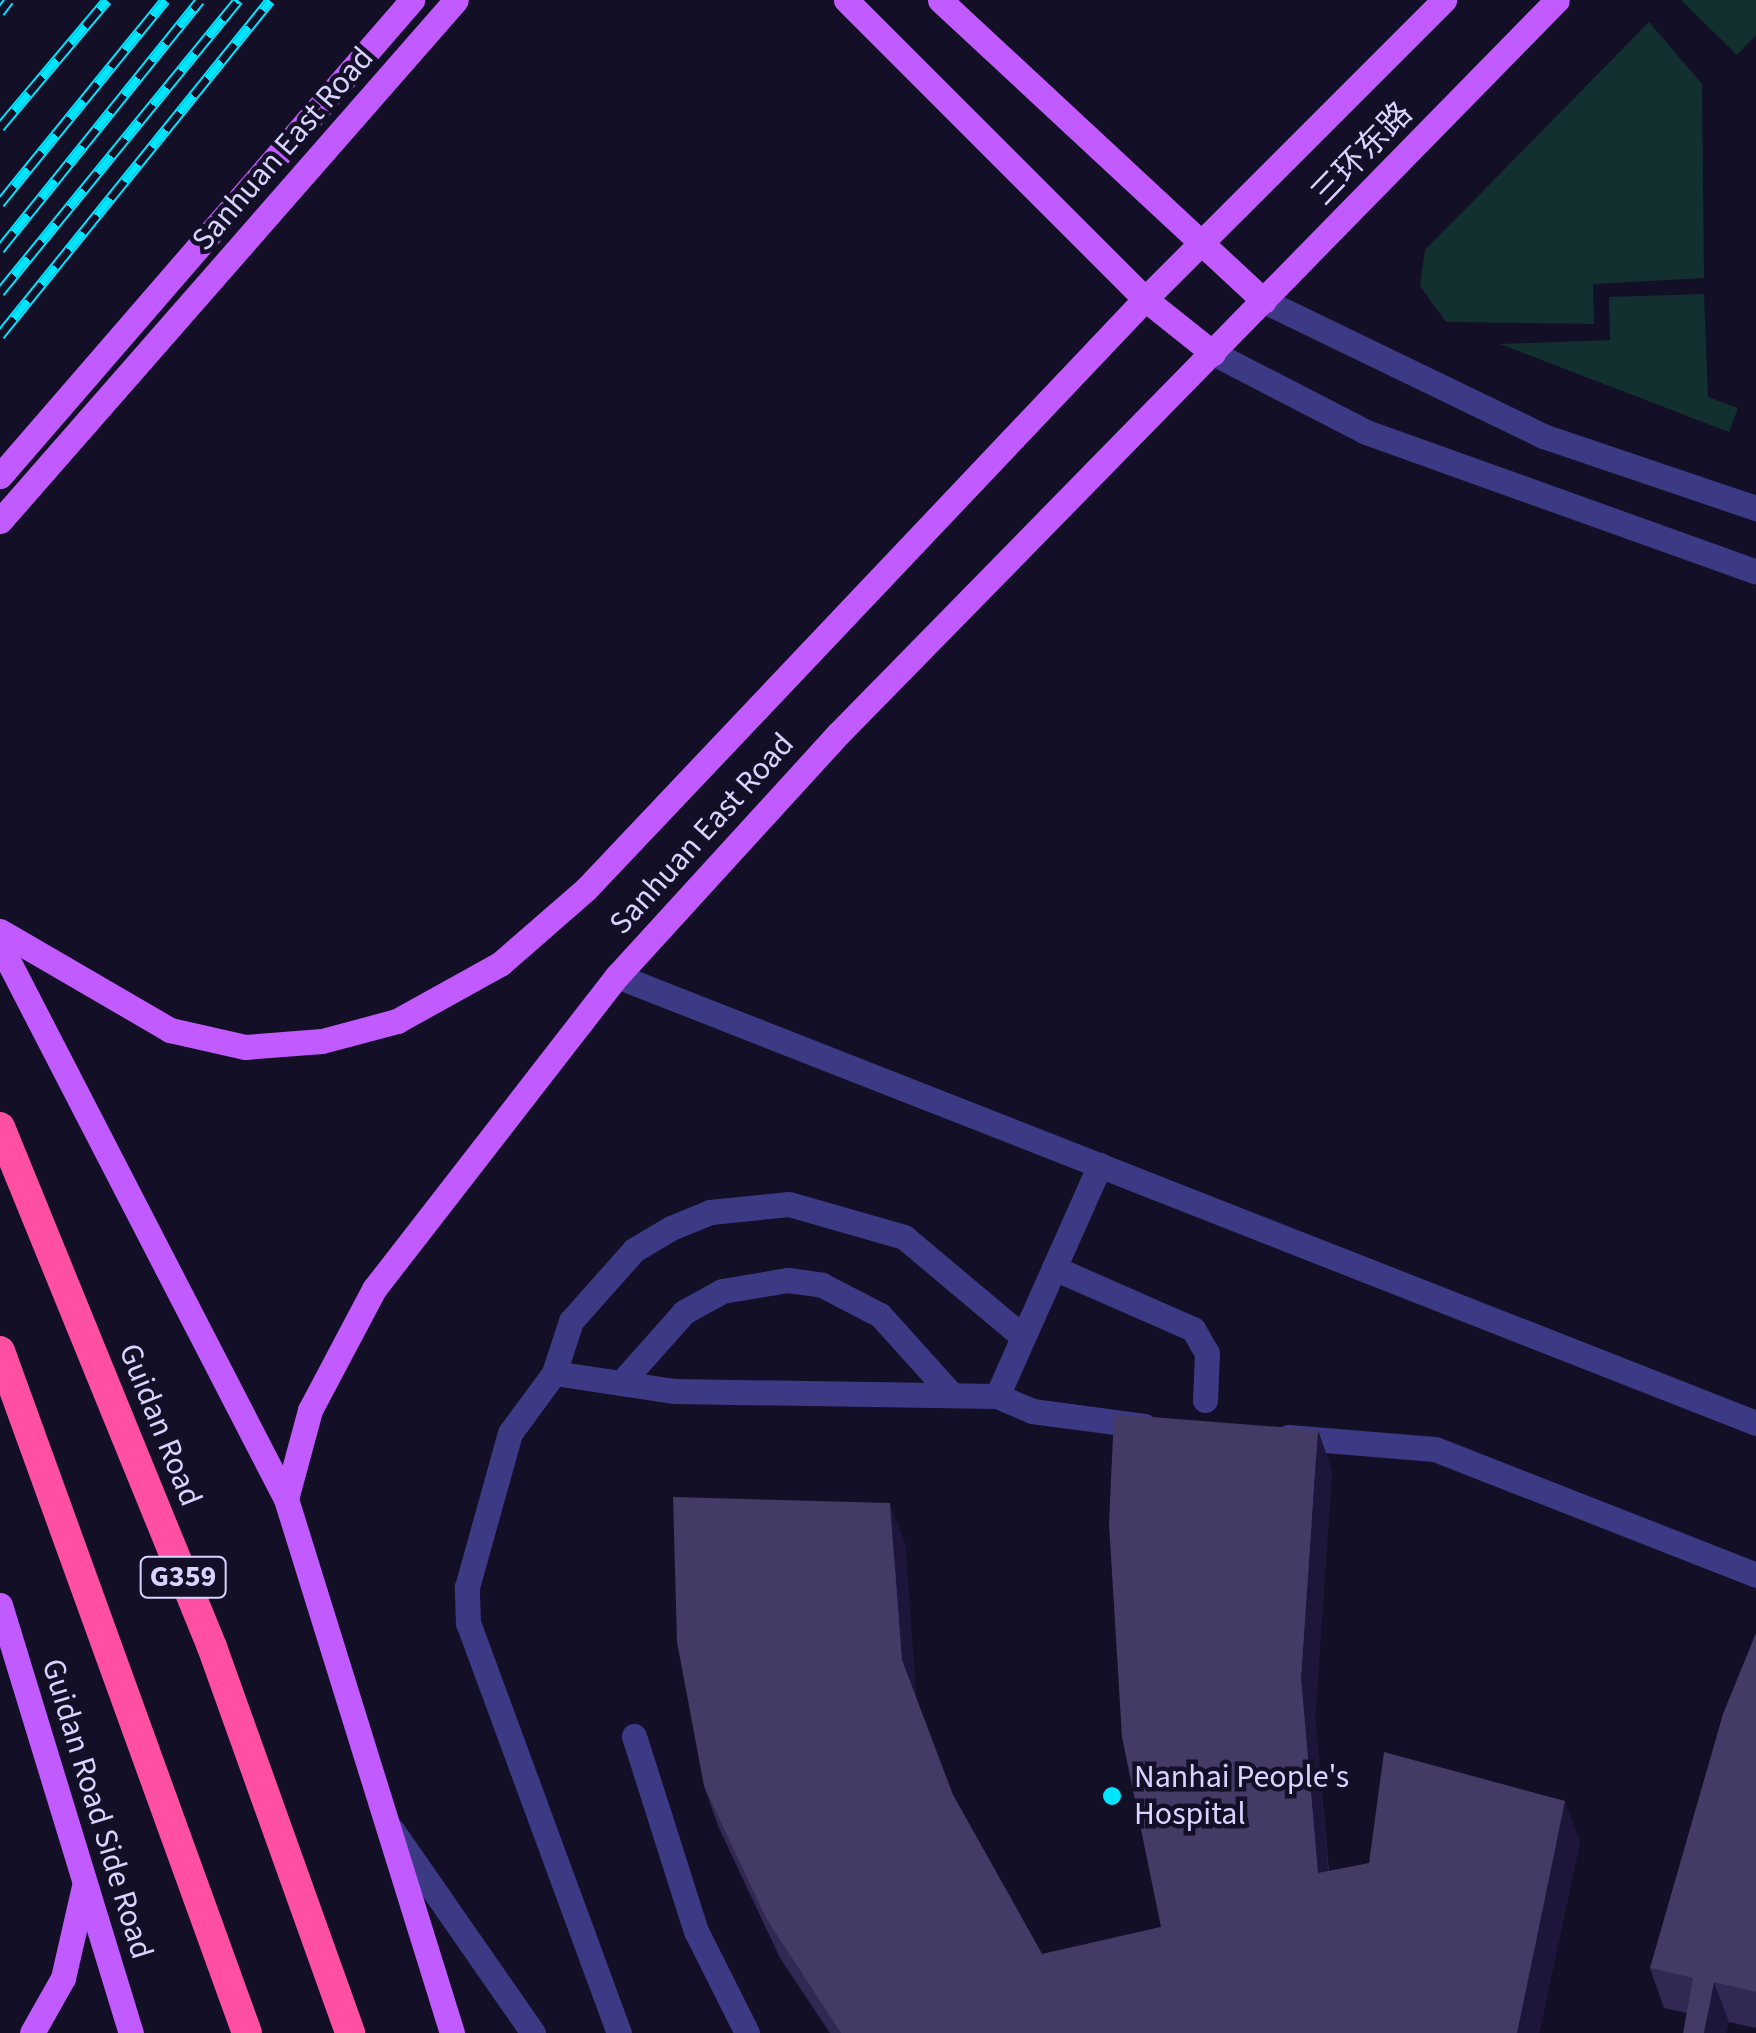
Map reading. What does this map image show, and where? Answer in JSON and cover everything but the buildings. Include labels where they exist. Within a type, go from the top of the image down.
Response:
[{"type":"highway","name":"Guidan Road","points":[[0,1127],[212,1648],[350,2033]]},
{"type":"highway","name":"G359","points":[[0,1351],[247,2033]]},
{"type":"main road","name":"Sanhuan East Road","points":[[0,476],[412,0]]},
{"type":"main road","name":"Sanhuan East Road","points":[[0,521],[456,0]]},
{"type":"main road","points":[[846,0],[1145,298],[1213,353]]},
{"type":"main road","points":[[940,0],[1264,300]]},
{"type":"main road","name":"Sanhuan East Road","points":[[0,930],[170,1030],[245,1047],[322,1041],[397,1021],[500,964],[586,888],[1145,298],[1444,0]]},
{"type":"main road","name":"三环东路","points":[[1213,353],[1557,0]]},
{"type":"main road","name":"Sanhuan East Road","points":[[286,1499],[310,1410],[374,1289],[617,976],[838,734],[1213,353]]},
{"type":"main road","points":[[0,945],[286,1499],[452,2033]]},
{"type":"main road","name":"Guidan Road Side Road","points":[[0,1605],[131,2033]]},
{"type":"main road","points":[[32,2033],[64,1978],[85,1876]]},
{"type":"street","points":[[1264,300],[1544,436],[1756,508]]},
{"type":"street","points":[[1213,353],[1366,432],[1756,572]]},
{"type":"street","points":[[617,976],[1756,1423]]},
{"type":"street","points":[[997,1396],[1100,1166]]},
{"type":"street","points":[[619,2033],[468,1622],[467,1587],[510,1432],[554,1373],[571,1321],[634,1250],[710,1212],[748,1204],[828,1210],[904,1237],[1023,1337]]},
{"type":"street","points":[[1054,1268],[1193,1329],[1206,1353],[1205,1400]]},
{"type":"street","points":[[621,1383],[684,1312],[722,1291],[788,1280],[822,1285],[880,1315],[952,1395]]},
{"type":"street","points":[[554,1373],[621,1383],[997,1396],[1032,1411],[1166,1428]]},
{"type":"street","points":[[1262,1435],[1435,1449],[1756,1575]]},
{"type":"street","points":[[634,1736],[696,1931],[747,2033]]},
{"type":"street","points":[[392,1830],[533,2033]]},
{"type":"green space","points":[[1681,0],[1756,0],[1756,35],[1737,55]]},
{"type":"green space","points":[[1649,22],[1702,84],[1704,278],[1593,284],[1594,324],[1446,322],[1420,286],[1425,250]]},
{"type":"green space","points":[[1704,294],[1708,397],[1738,408],[1729,432],[1500,344],[1610,340],[1609,297]]},
{"type":"railway","points":[[0,12],[9,0]]},
{"type":"railway","points":[[0,127],[107,0]]},
{"type":"railway","points":[[0,203],[165,0]]},
{"type":"railway","points":[[0,249],[200,0]]},
{"type":"railway","points":[[0,292],[238,0]]},
{"type":"railway","points":[[0,335],[270,0]]},
{"type":"place","name":"Nanhai People's Hospital","points":[[1112,1796]]}]
